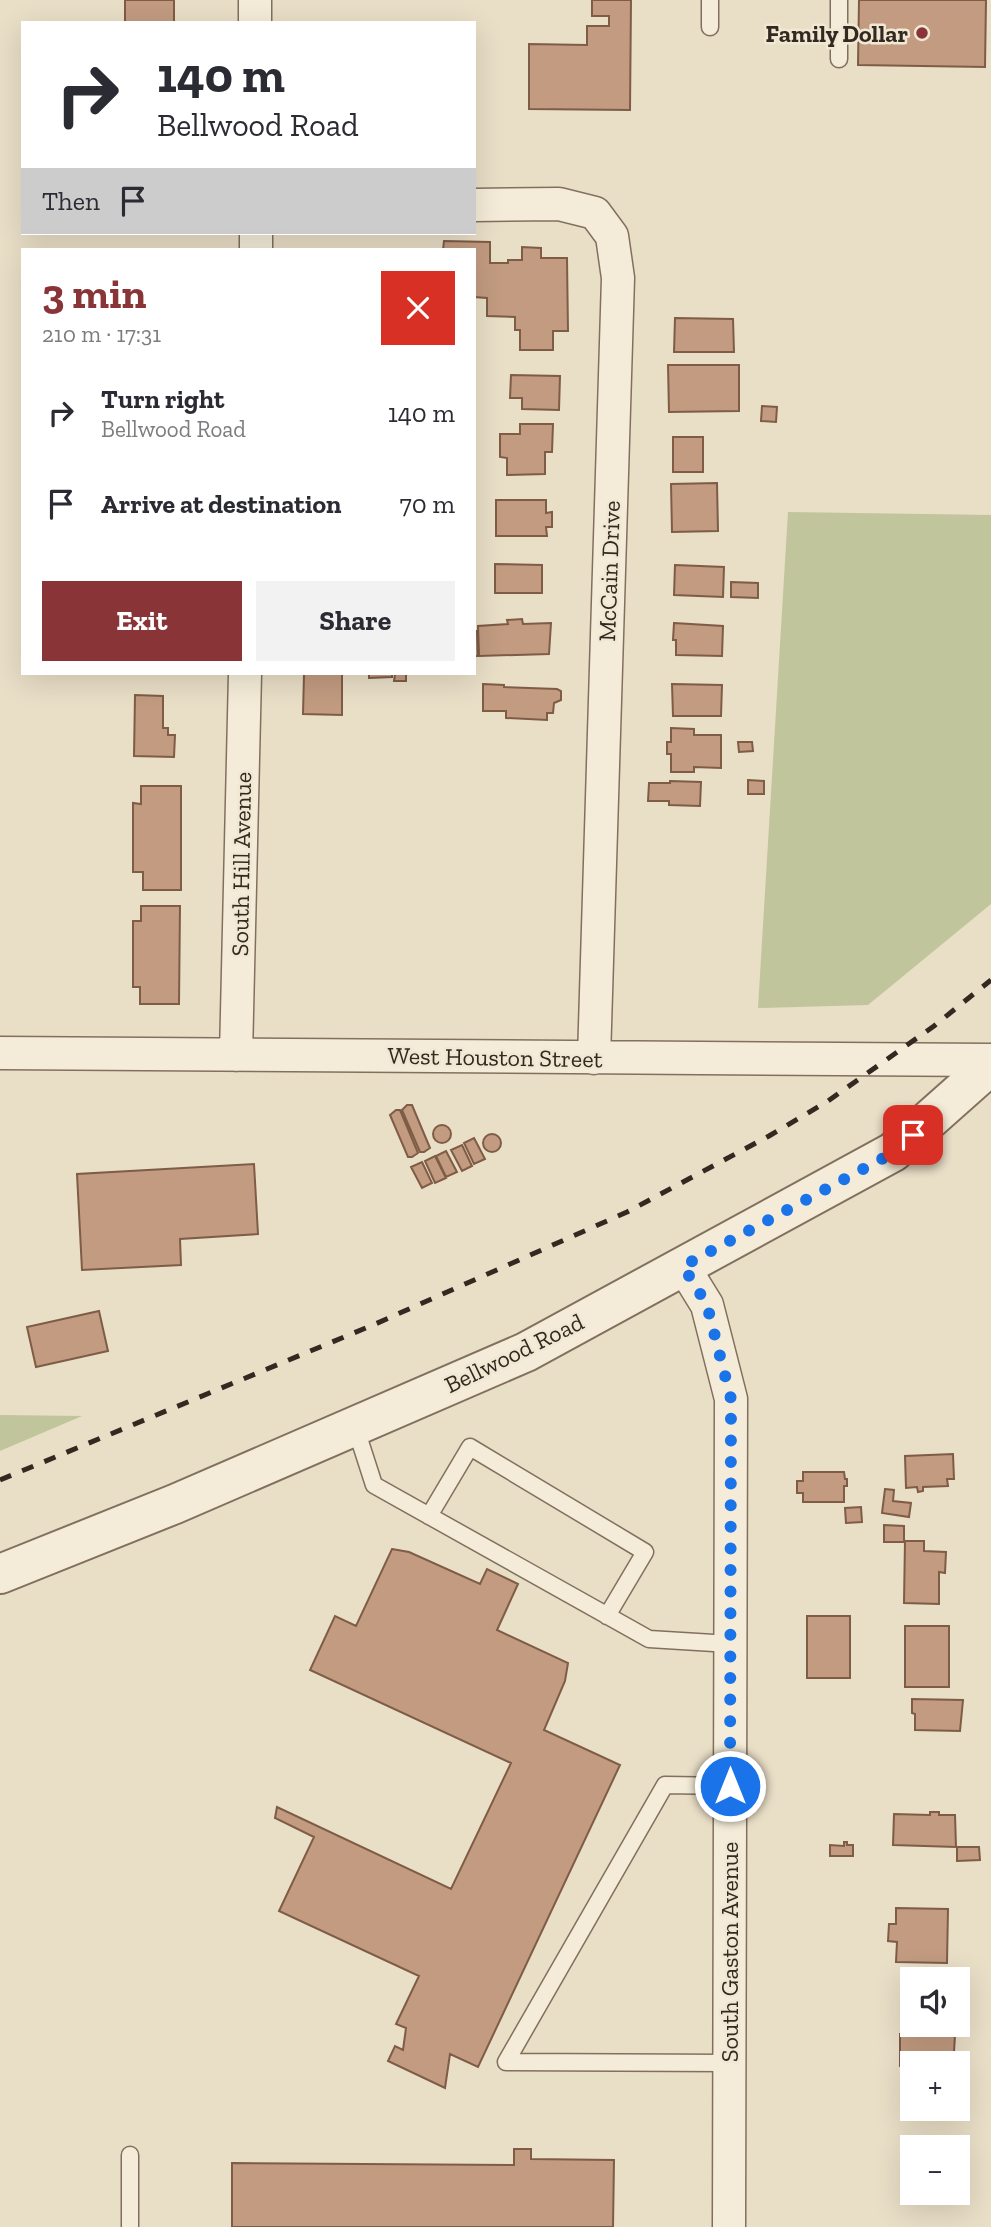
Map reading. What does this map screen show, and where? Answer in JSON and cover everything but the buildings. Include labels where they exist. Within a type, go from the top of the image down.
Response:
[{"type":"street","points":[[255,0],[255,21]]},
{"type":"street","name":"McCain Drive","points":[[476,205],[559,204],[595,213],[612,236],[618,278],[594,1058]]},
{"type":"street","name":"South Hill Avenue","points":[[236,1055],[246,675]]},
{"type":"street","name":"West Houston Street","points":[[0,1053],[991,1062]]},
{"type":"street","name":"Bellwood Road","points":[[0,1574],[175,1504],[526,1352],[893,1153],[991,1062]]},
{"type":"street","name":"South Gaston Avenue","points":[[683,1266],[707,1305],[731,1399],[729,2227]]},
{"type":"lane","points":[[710,0],[710,27]]},
{"type":"lane","points":[[839,0],[839,59]]},
{"type":"lane","points":[[355,1426],[374,1485],[649,1639],[730,1644]]},
{"type":"lane","points":[[429,1516],[470,1447],[645,1552],[607,1616]]},
{"type":"lane","points":[[729,2063],[506,2062],[665,1785],[730,1786]]},
{"type":"lane","points":[[130,2155],[130,2227]]},
{"type":"green space","points":[[788,512],[991,515],[991,904],[868,1005],[758,1008]]},
{"type":"green space","points":[[0,1415],[82,1416],[0,1451]]},
{"type":"railway","points":[[0,1480],[373,1325],[627,1212],[769,1136],[828,1101],[934,1026],[991,980]]},
{"type":"place","name":"Family Dollar","points":[[922,33]]},
{"type":"route","points":[[730,1786],[731,1399],[707,1305],[683,1266],[893,1153],[913,1135]]}]
